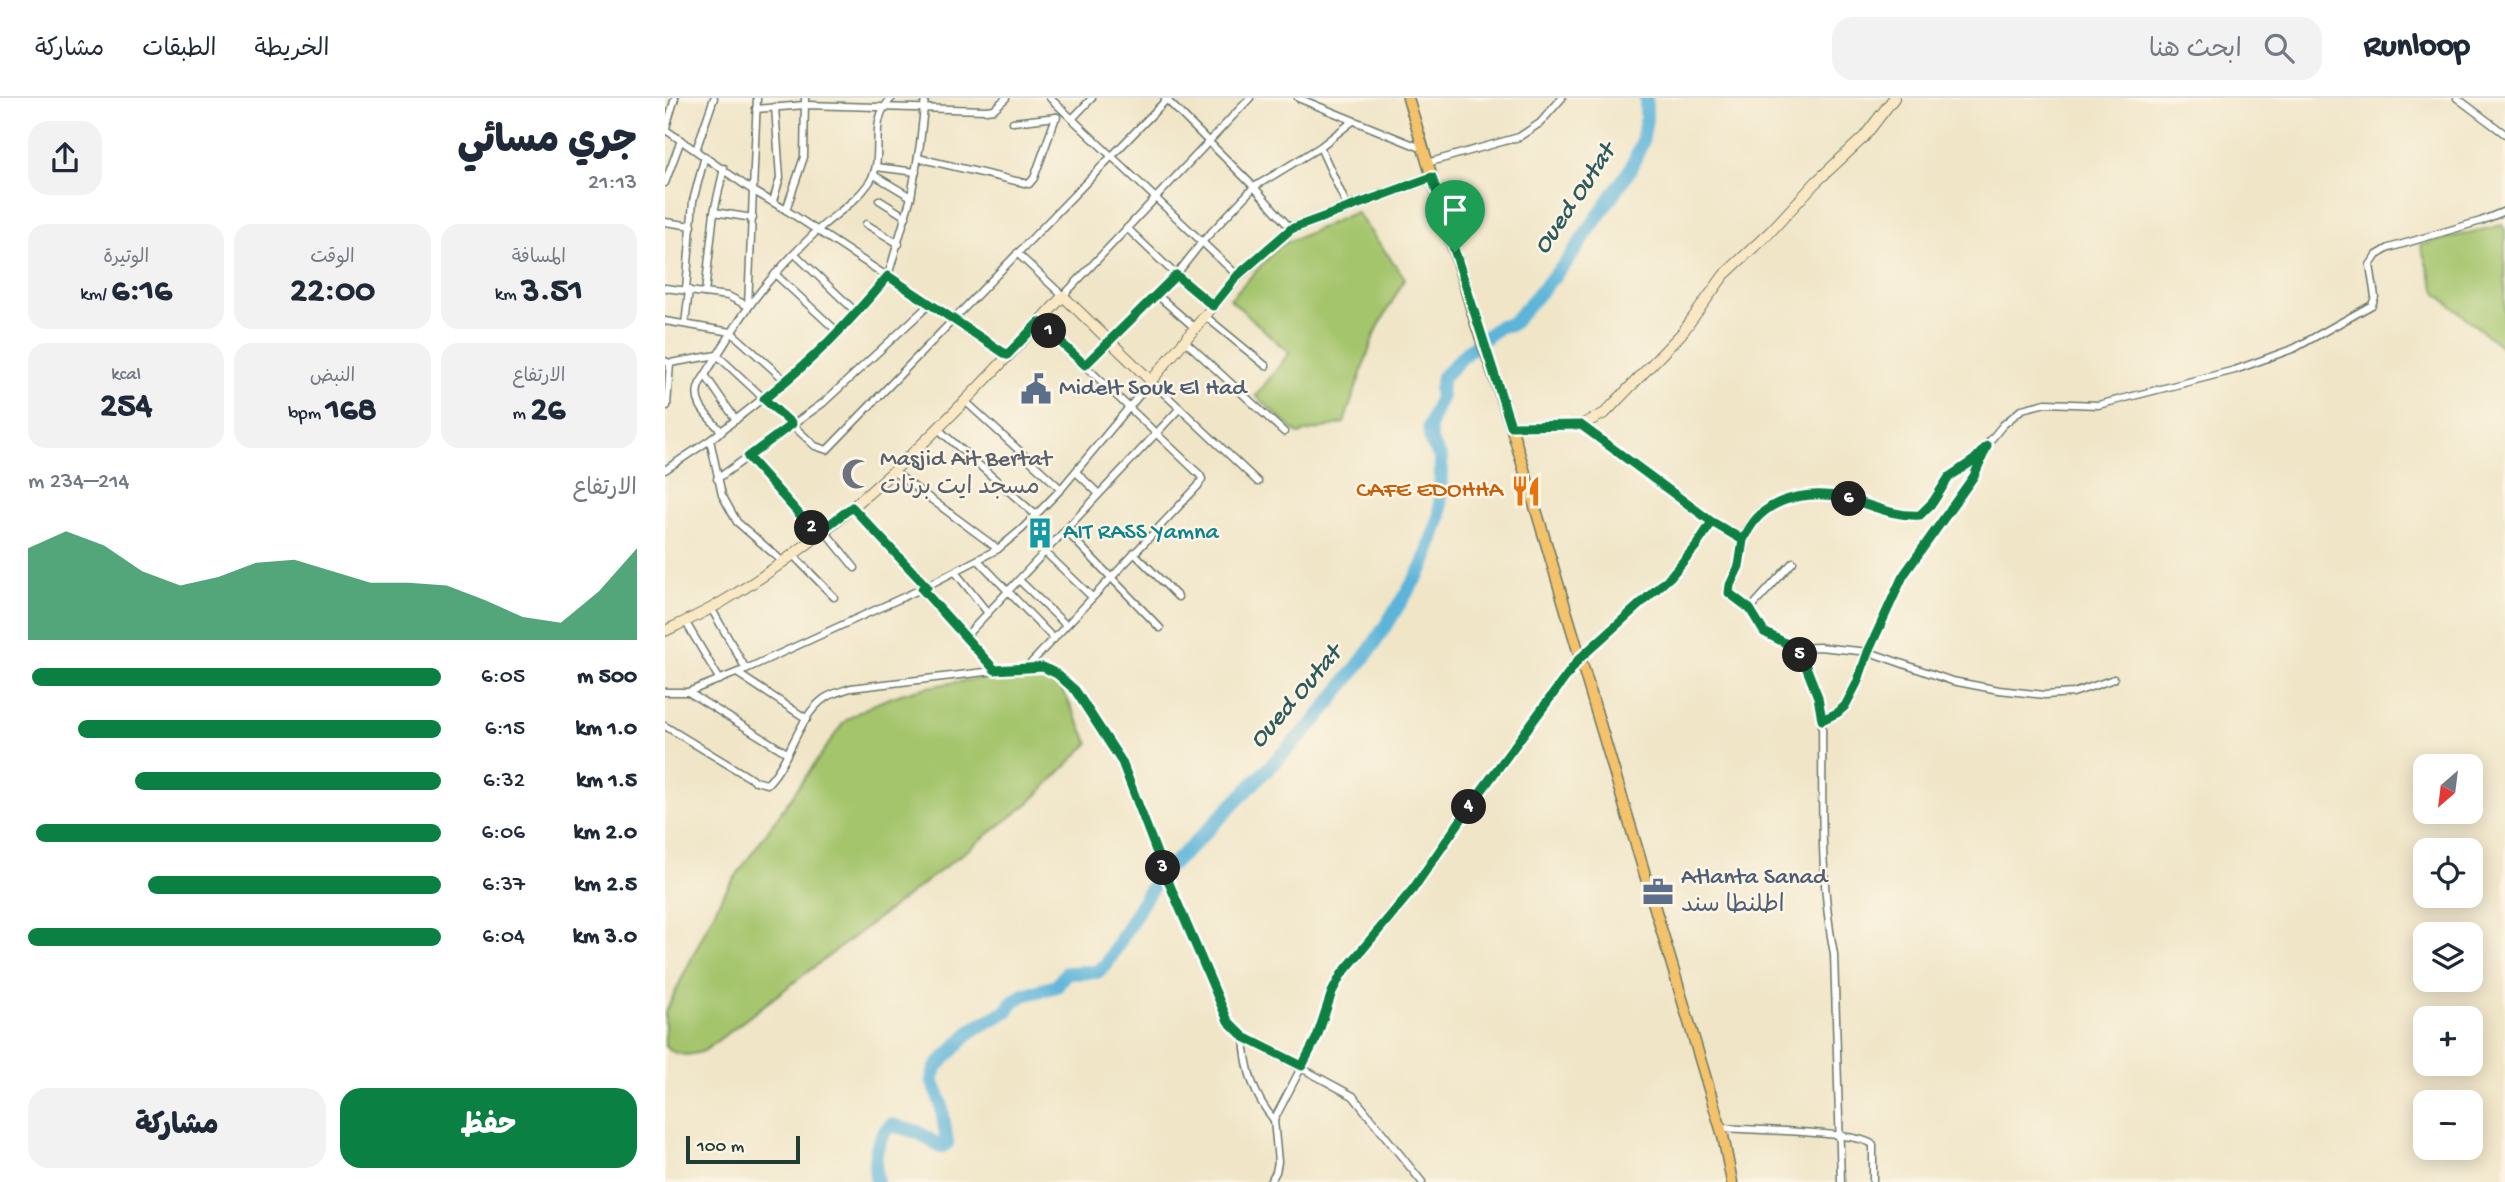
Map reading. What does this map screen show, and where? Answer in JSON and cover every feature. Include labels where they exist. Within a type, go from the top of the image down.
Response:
[{"type":"main road","points":[[1408,98],[1477,327],[1511,426],[1720,1128],[1732,1182]]},
{"type":"street","points":[[675,98],[665,131],[1007,355]]},
{"type":"street","points":[[696,150],[714,98]]},
{"type":"street","points":[[748,306],[757,98]]},
{"type":"street","points":[[722,432],[696,398],[697,389],[748,306],[818,230],[856,199],[874,175],[878,128],[883,107],[893,98]]},
{"type":"street","points":[[665,470],[722,432],[815,357],[888,276],[899,244],[916,173],[925,98]]},
{"type":"street","points":[[1050,98],[1238,275]]},
{"type":"street","points":[[1072,119],[1092,98]]},
{"type":"street","points":[[666,629],[711,608],[793,555],[893,471],[938,429],[1250,98]]},
{"type":"street","points":[[1298,98],[1421,148]]},
{"type":"street","points":[[1427,163],[1519,137],[1540,122],[1562,98]]},
{"type":"street","points":[[1511,426],[1581,425],[1605,413],[1670,347],[1716,285],[1816,182],[1864,137],[1894,98]]},
{"type":"street","points":[[2458,98],[2505,134]]},
{"type":"street","points":[[756,109],[805,102],[986,110],[994,109],[1002,99]]},
{"type":"street","points":[[717,355],[815,446],[827,450],[1113,157],[1166,99],[1254,187],[1291,229]]},
{"type":"street","points":[[786,210],[804,157],[805,102]]},
{"type":"street","points":[[773,201],[780,178],[775,107]]},
{"type":"street","points":[[1013,122],[1056,117],[1065,113]]},
{"type":"street","points":[[918,158],[1029,184],[1034,178],[1056,117]]},
{"type":"street","points":[[1085,365],[1176,275],[1202,242],[1254,187],[1319,147],[1353,121]]},
{"type":"street","points":[[665,183],[681,140]]},
{"type":"street","points":[[1319,147],[1348,208]]},
{"type":"street","points":[[685,324],[695,191],[705,156]]},
{"type":"street","points":[[876,167],[916,173]]},
{"type":"street","points":[[705,293],[714,212],[724,168]]},
{"type":"street","points":[[874,175],[911,197]]},
{"type":"street","points":[[665,692],[688,692],[737,673],[956,573],[997,549],[1036,515],[1076,472],[1238,275],[1291,229],[1432,177]]},
{"type":"street","points":[[879,200],[906,217]]},
{"type":"street","points":[[2113,679],[2060,695],[2019,692],[1952,681],[1868,652],[1819,647],[1795,648],[1764,632],[1750,609],[1729,593],[1739,566],[1743,540],[1758,517],[1794,497],[1823,495],[1845,498],[1888,511],[1920,515],[1933,502],[1949,477],[1974,460],[2003,425],[2022,409],[2046,403],[2084,406],[2114,402],[2235,370],[2295,348],[2372,305],[2375,297],[2370,265],[2377,255],[2389,248],[2505,211]]},
{"type":"street","points":[[714,212],[753,218]]},
{"type":"street","points":[[665,222],[692,226]]},
{"type":"street","points":[[866,224],[899,244]]},
{"type":"street","points":[[1127,228],[1213,306]]},
{"type":"street","points":[[1017,253],[1258,482]]},
{"type":"street","points":[[795,254],[857,313]]},
{"type":"street","points":[[775,274],[839,333]]},
{"type":"street","points":[[665,288],[728,296],[748,306]]},
{"type":"street","points":[[1156,294],[1195,328]]},
{"type":"street","points":[[717,479],[823,403],[930,304]]},
{"type":"street","points":[[1205,316],[1266,366]]},
{"type":"street","points":[[665,321],[731,332],[786,381]]},
{"type":"street","points":[[1027,667],[1202,479],[1201,475],[1039,322]]},
{"type":"street","points":[[1185,341],[1284,432]]},
{"type":"street","points":[[667,406],[667,362],[717,355]]},
{"type":"street","points":[[705,375],[736,420]]},
{"type":"street","points":[[964,400],[1061,489]]},
{"type":"street","points":[[965,638],[1181,408]]},
{"type":"street","points":[[1581,425],[1712,522],[1743,540]]},
{"type":"street","points":[[938,429],[1036,515]]},
{"type":"street","points":[[711,440],[722,495],[737,522],[782,561]]},
{"type":"street","points":[[1822,720],[1845,706],[1903,576],[1974,476],[1987,446]]},
{"type":"street","points":[[748,457],[855,568]]},
{"type":"street","points":[[893,471],[997,549]]},
{"type":"street","points":[[1076,472],[1099,494]]},
{"type":"street","points":[[852,507],[995,670]]},
{"type":"street","points":[[1270,1182],[1278,1162],[1274,1120],[1320,1031],[1332,992],[1341,975],[1408,896],[1476,798],[1579,659],[1670,577],[1712,522]]},
{"type":"street","points":[[1065,530],[1160,628]]},
{"type":"street","points":[[1045,552],[1092,597]]},
{"type":"street","points":[[1135,553],[1178,597]]},
{"type":"street","points":[[793,555],[834,597]]},
{"type":"street","points":[[978,560],[1053,639]]},
{"type":"street","points":[[1750,609],[1793,562]]},
{"type":"street","points":[[956,573],[988,613]]},
{"type":"street","points":[[1019,580],[1066,625]]},
{"type":"street","points":[[711,608],[746,669]]},
{"type":"street","points":[[685,621],[720,680]]},
{"type":"street","points":[[1795,648],[1811,677],[1822,720],[1825,869],[1834,954],[1841,1182]]},
{"type":"street","points":[[665,726],[761,784],[767,784],[807,719],[827,697],[851,688],[995,670],[1027,667],[1052,670],[1075,690],[1122,762],[1163,869],[1228,1021],[1244,1037],[1302,1066],[1353,1096],[1422,1182]]},
{"type":"street","points":[[737,673],[807,719]]},
{"type":"street","points":[[688,692],[787,753]]},
{"type":"street","points":[[1244,1037],[1254,1090],[1264,1109],[1274,1120]]},
{"type":"street","points":[[1720,1128],[1864,1139],[1873,1145],[1873,1182]]},
{"type":"green space","points":[[1356,212],[1405,278],[1374,335],[1344,423],[1298,434],[1256,396],[1289,353],[1230,299],[1279,246]]},
{"type":"green space","points":[[2502,225],[2505,230],[2504,349],[2437,294],[2420,245]]},
{"type":"green space","points":[[1044,672],[1058,681],[1089,743],[1029,803],[704,1051],[684,1055],[665,1047],[665,1013],[722,896],[844,722],[866,708],[914,690]]},
{"type":"waterway","name":"Oued Outat","points":[[877,1182],[876,1151],[881,1137],[891,1125],[918,1132],[941,1147],[947,1143],[941,1103],[932,1080],[936,1067],[972,1030],[1007,1011],[1013,1002],[1023,995],[1057,986],[1066,973],[1097,972],[1106,965],[1163,872],[1316,720],[1370,650],[1423,567],[1440,517],[1441,458],[1431,442],[1429,427],[1441,397],[1443,377],[1467,352],[1500,326],[1512,324],[1569,259],[1631,168],[1642,143],[1646,98]]},
{"type":"place","name":"Midelt Souk El Had","points":[[1036,389]]},
{"type":"place","name":"Masjid Ait Bertat مسجد ايت برتات","points":[[857,474]]},
{"type":"place","name":"CAFE EDOHHA","points":[[1526,491]]},
{"type":"place","name":"AIT RASS Yamna","points":[[1040,533]]},
{"type":"place","name":"Atlanta Sanad اطلنطا سند","points":[[1658,892]]},
{"type":"route","points":[[1455,252],[1432,177],[1291,229],[1238,275],[1213,306],[1176,275],[1085,365],[1039,322],[1007,355],[888,276],[815,357],[764,399],[792,424],[748,457],[817,534],[852,507],[927,587],[922,589],[995,670],[1043,667],[1052,670],[1075,690],[1122,762],[1163,869],[1228,1021],[1244,1037],[1302,1066],[1323,1024],[1332,992],[1341,975],[1402,904],[1579,659],[1670,577],[1685,561],[1712,522],[1743,540],[1739,566],[1729,593],[1750,609],[1764,632],[1795,648],[1811,677],[1822,720],[1845,706],[1903,576],[1974,476],[1982,463],[1987,446],[1967,466],[1949,477],[1933,502],[1920,515],[1888,511],[1845,498],[1808,495],[1794,497],[1767,510],[1758,517],[1743,540],[1712,522],[1581,425],[1511,426],[1455,252]]}]
